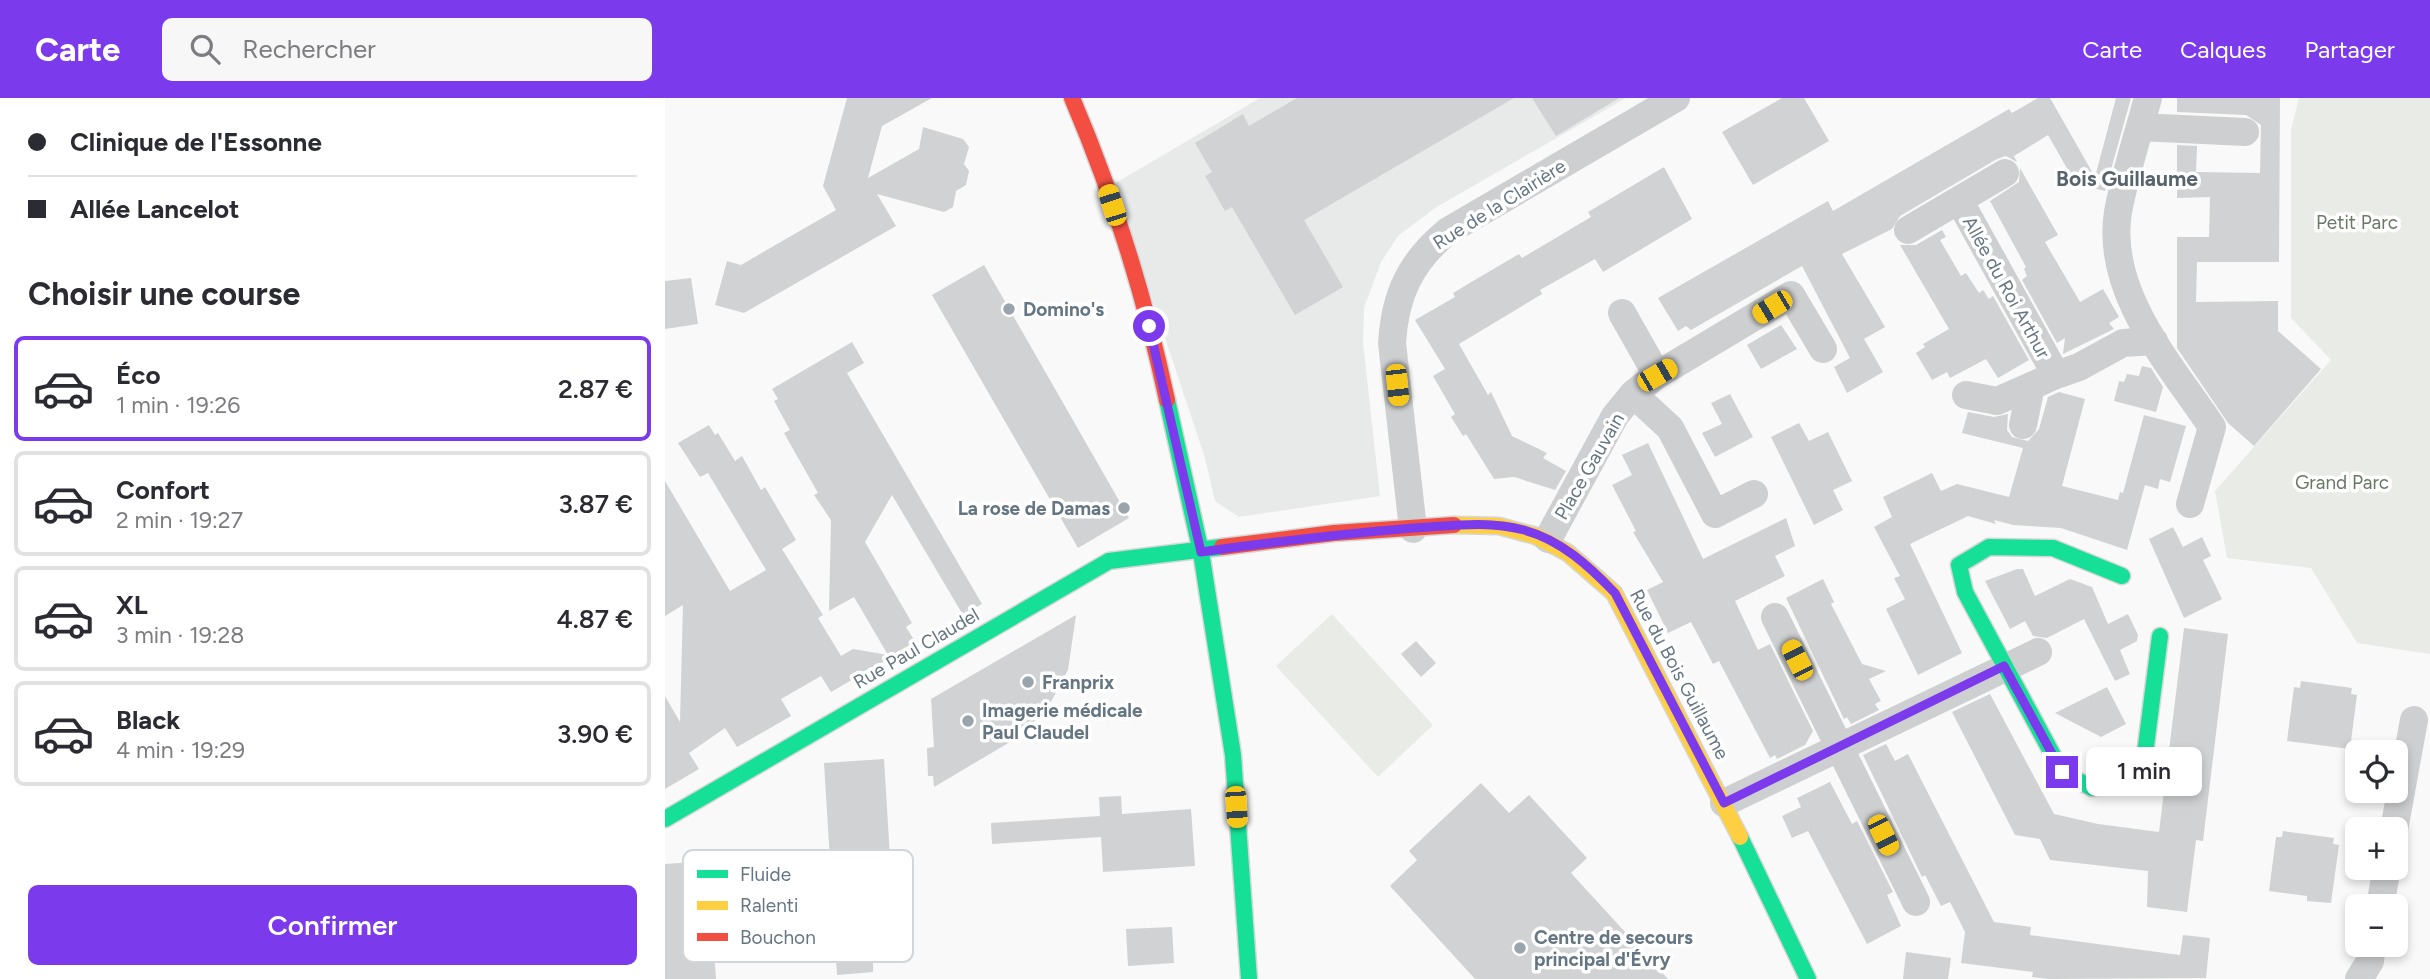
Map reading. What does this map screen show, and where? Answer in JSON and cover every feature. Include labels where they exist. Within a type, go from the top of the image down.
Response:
[{"type":"main road","points":[[1072,98],[1094,150],[1156,349],[1201,552],[1233,755],[1248,979]]},
{"type":"main road","name":"Rue du Bois Guillaume","points":[[1201,552],[1334,533],[1477,523],[1524,530],[1548,538],[1589,567],[1615,593],[1724,803],[1808,979]]},
{"type":"main road","points":[[2122,576],[2053,548],[1989,547],[1959,565],[1965,592],[2062,772],[2092,788],[2112,779],[2145,754],[2160,636]]},
{"type":"main road","name":"Rue Paul Claudel","points":[[665,819],[1109,561],[1153,554],[1201,552]]},
{"type":"street","name":"Rue de la Clairière","points":[[1413,528],[1392,343],[1394,313],[1400,290],[1412,268],[1427,248],[1448,231],[1676,98]]},
{"type":"street","points":[[2148,98],[2118,214],[2119,254],[2128,295],[2154,341],[2212,427],[2190,504]]},
{"type":"street","points":[[2140,127],[2245,132]]},
{"type":"street","name":"Allée du Roi Arthur","points":[[1908,230],[2005,173]]},
{"type":"street","name":"Allée du Roi Arthur","points":[[1959,200],[2043,380],[2023,425]]},
{"type":"street","name":"Place Gauvain","points":[[1548,538],[1615,416],[1633,394],[1657,375],[1791,295],[1823,349]]},
{"type":"street","points":[[1622,313],[1657,375]]},
{"type":"street","name":"Allée du Roi Arthur","points":[[1966,395],[1997,401],[2079,367],[2123,343],[2154,341]]},
{"type":"street","name":"Place Gauvain","points":[[1633,394],[1670,428],[1715,514],[1754,494]]},
{"type":"street","points":[[1775,617],[1916,902]]},
{"type":"street","points":[[1724,803],[2004,666],[2038,652]]},
{"type":"street","points":[[2396,817],[2414,720]]},
{"type":"street","points":[[2359,979],[2370,957]]},
{"type":"shaded area","points":[[1260,98],[1626,98],[1435,208],[1398,236],[1381,262],[1364,308],[1363,342],[1380,496],[1239,517],[1215,501],[1205,458],[1114,184]]},
{"type":"green space","name":"Grand Parc","points":[[2299,98],[2430,98],[2430,654],[2357,643],[2311,568],[2227,558],[2215,491],[2331,360],[2291,318],[2291,130]]},
{"type":"green space","points":[[1332,614],[1433,725],[1378,777],[1276,666]]},
{"type":"building","points":[[847,98],[932,98],[882,126],[868,178],[919,149],[923,127],[963,139],[969,147],[964,164],[969,171],[966,185],[956,191],[953,207],[944,212],[877,194],[896,226],[744,313],[715,305],[727,261],[741,265],[836,210],[823,186]]},
{"type":"building","points":[[1297,98],[1514,98],[1304,220],[1343,287],[1295,315],[1232,207],[1225,211],[1205,176],[1212,172],[1195,143],[1243,114],[1249,126]]},
{"type":"building","points":[[1532,98],[1619,98],[1556,136]]},
{"type":"building","points":[[1782,98],[1804,98],[1829,141],[1753,185],[1722,132]]},
{"type":"building","points":[[2038,98],[2050,98],[2095,177],[2116,98],[2131,98],[2105,191],[2076,184],[2048,135],[2014,156],[2017,162],[2006,156],[1997,159],[1900,216],[1892,229],[1842,254],[1885,327],[1864,339],[1883,372],[1847,393],[1834,367],[1850,358],[1802,266],[1691,330],[1686,326],[1678,331],[1658,298],[1828,201],[1833,211],[2009,109],[2012,113]]},
{"type":"building","points":[[2177,98],[2280,98],[2279,262],[2197,262],[2196,302],[2278,301],[2278,331],[2321,369],[2254,446],[2228,423],[2177,348],[2177,237],[2209,237],[2210,197],[2177,198],[2177,145],[2197,146],[2196,172],[2260,173],[2261,125],[2246,115],[2177,112]]},
{"type":"building","points":[[1664,167],[1692,219],[1603,272],[1595,259],[1540,290],[1542,294],[1459,344],[1488,395],[1491,392],[1512,436],[1547,453],[1543,458],[1566,471],[1555,490],[1514,477],[1494,479],[1466,434],[1463,436],[1451,417],[1455,414],[1433,376],[1445,369],[1415,320],[1455,297],[1453,293],[1519,254],[1522,258],[1591,217],[1588,212]]},
{"type":"building","points":[[2020,168],[2058,235],[2045,242],[2080,302],[2103,289],[2119,317],[2109,323],[2114,329],[2063,354],[2065,338],[2057,343],[2022,280],[2027,276],[2024,269],[2026,267],[1990,201],[2019,182]]},
{"type":"building","points":[[1942,230],[1946,237],[1940,240],[1961,276],[1966,273],[1979,293],[1983,290],[1989,299],[1993,296],[2029,360],[1998,378],[1986,359],[1950,378],[1947,372],[1932,380],[1916,353],[1925,347],[1923,344],[1949,329],[1900,245],[1916,245]]},
{"type":"building","points":[[984,265],[1129,518],[1078,548],[932,295]]},
{"type":"building","points":[[691,278],[698,324],[665,329],[665,281]]},
{"type":"building","points":[[1781,325],[1797,349],[1761,369],[1747,345]]},
{"type":"building","points":[[852,342],[864,363],[847,373],[982,604],[963,615],[892,495],[865,542],[912,623],[906,627],[916,643],[831,692],[821,676],[781,699],[791,716],[737,747],[725,728],[689,753],[699,769],[665,789],[665,696],[680,722],[683,605],[665,616],[665,481],[730,591],[766,570],[708,473],[700,477],[678,443],[709,425],[715,435],[718,433],[735,461],[742,456],[761,490],[765,487],[796,540],[782,549],[823,615],[818,618],[841,656],[853,649],[888,655],[854,597],[829,611],[831,520],[814,495],[818,493],[784,433],[790,430],[774,401],[778,399],[772,389]]},
{"type":"building","points":[[2142,366],[2151,368],[2163,387],[2156,412],[2114,401],[2119,381],[2124,382],[2127,374],[2139,376]]},
{"type":"building","points":[[2059,392],[2085,399],[2062,486],[2118,500],[2120,492],[2123,493],[2144,415],[2186,426],[2170,482],[2160,479],[2158,489],[2145,485],[2127,550],[2061,528],[2013,525],[1994,520],[1996,524],[1968,516],[1910,544],[1962,653],[1918,675],[1886,609],[1905,599],[1894,578],[1900,576],[1874,527],[1892,517],[1883,497],[1932,473],[1941,491],[1957,484],[2009,497],[2023,448],[1962,433],[1968,412],[1994,417],[2008,414],[2007,430],[2012,437],[2028,441],[2039,429],[2048,397]]},
{"type":"building","points":[[1730,394],[1753,437],[1715,457],[1702,433],[1722,424],[1711,403]]},
{"type":"building","points":[[1799,423],[1809,441],[1828,432],[1852,481],[1833,490],[1843,510],[1814,525],[1771,437]]},
{"type":"building","points":[[1648,443],[1703,559],[1786,518],[1795,546],[1775,556],[1785,576],[1735,601],[1758,650],[1770,644],[1813,731],[1805,745],[1777,759],[1775,755],[1770,758],[1719,661],[1713,664],[1691,622],[1668,633],[1647,590],[1663,582],[1633,532],[1636,531],[1612,485],[1632,475],[1622,455]]},
{"type":"building","points":[[2173,527],[2183,547],[2202,537],[2211,556],[2203,560],[2222,599],[2184,618],[2149,539]]},
{"type":"building","points":[[2023,569],[2035,596],[2070,579],[2092,587],[2108,624],[2128,614],[2138,635],[2137,641],[2120,650],[2130,674],[2115,681],[2084,619],[2047,638],[2033,636],[2025,621],[2010,629],[1985,581]]},
{"type":"building","points":[[1823,579],[1834,602],[1831,604],[1862,664],[1886,671],[1869,679],[1881,701],[1875,704],[1879,710],[1851,724],[1847,717],[1844,719],[1786,598]]},
{"type":"building","points":[[1076,615],[1068,670],[1046,711],[1010,742],[934,787],[933,776],[928,776],[927,748],[934,747],[931,699]]},
{"type":"building","points":[[2184,628],[2228,634],[2203,841],[2196,840],[2187,912],[2147,907],[2148,871],[2050,860],[2040,839],[2015,835],[1952,712],[1990,694],[2054,814],[2098,824],[2159,832]]},
{"type":"building","points":[[1416,641],[1436,663],[1421,677],[1401,654]]},
{"type":"building","points":[[2301,681],[2352,688],[2351,694],[2357,695],[2351,740],[2345,740],[2345,748],[2287,741],[2294,687],[2300,688]]},
{"type":"building","points":[[2107,687],[2126,724],[2101,737],[2055,713]]},
{"type":"building","points":[[1886,744],[1895,761],[1908,754],[1994,922],[2031,927],[2030,935],[2180,955],[2183,935],[2210,938],[2206,978],[2048,979],[2032,977],[2033,972],[1961,963],[1965,932],[1950,902],[1941,906],[1925,875],[1922,877],[1863,755]]},
{"type":"building","points":[[884,759],[890,850],[829,850],[824,763]]},
{"type":"building","points":[[1830,782],[1852,824],[1857,821],[1893,892],[1887,895],[1901,926],[1867,944],[1808,831],[1792,838],[1782,816],[1801,807],[1797,798]]},
{"type":"building","points":[[1481,783],[1509,813],[1529,795],[1587,858],[1571,873],[1668,979],[1475,979],[1390,886],[1417,860],[1409,851]]},
{"type":"building","points":[[1121,796],[1122,814],[1191,809],[1195,866],[1103,872],[1101,837],[992,844],[991,823],[1100,816],[1099,797]]},
{"type":"building","points":[[2283,831],[2334,838],[2333,844],[2339,845],[2331,903],[2307,901],[2307,896],[2269,891],[2276,837],[2282,837]]},
{"type":"building","points":[[683,863],[683,962],[715,962],[716,979],[665,979],[665,864]]},
{"type":"building","points":[[1172,927],[1174,963],[1128,966],[1126,929]]},
{"type":"building","points":[[1906,952],[1951,958],[1948,979],[1903,979]]},
{"type":"building","points":[[836,962],[873,962],[873,972],[837,975]]},
{"type":"traffic: fast","points":[[1167,400],[1201,552],[1233,755],[1249,979]]},
{"type":"traffic: fast","points":[[665,819],[1109,561],[1222,547]]},
{"type":"traffic: fast","points":[[2122,576],[2053,548],[1989,547],[1959,565],[1965,592],[2062,772],[2092,788],[2112,779],[2145,754],[2160,636]]},
{"type":"traffic: fast","points":[[1740,837],[1808,979]]},
{"type":"traffic: slow","points":[[1454,525],[1499,526],[1536,536],[1568,553],[1614,593],[1740,837]]},
{"type":"traffic: jam","points":[[1072,98],[1127,247],[1167,400]]},
{"type":"traffic: jam","points":[[1222,547],[1334,533],[1454,525]]},
{"type":"place","name":"Domino's","points":[[1009,309]]},
{"type":"place","name":"La rose de Damas","points":[[1124,508]]},
{"type":"place","name":"Franprix","points":[[1028,682]]},
{"type":"place","name":"Imagerie médicale Paul Claudel","points":[[968,721]]},
{"type":"place","name":"Centre de secours principal d'Évry","points":[[1520,948]]},
{"type":"district","name":"Bois Guillaume","points":[[2127,179]]},
{"type":"route","points":[[1149,326],[1184,468],[1201,552],[1334,533],[1477,523],[1524,530],[1548,538],[1589,567],[1615,593],[1724,803],[2004,666],[2062,772]]},
{"type":"park label","name":"Petit Parc","points":[[2357,222]]}]
